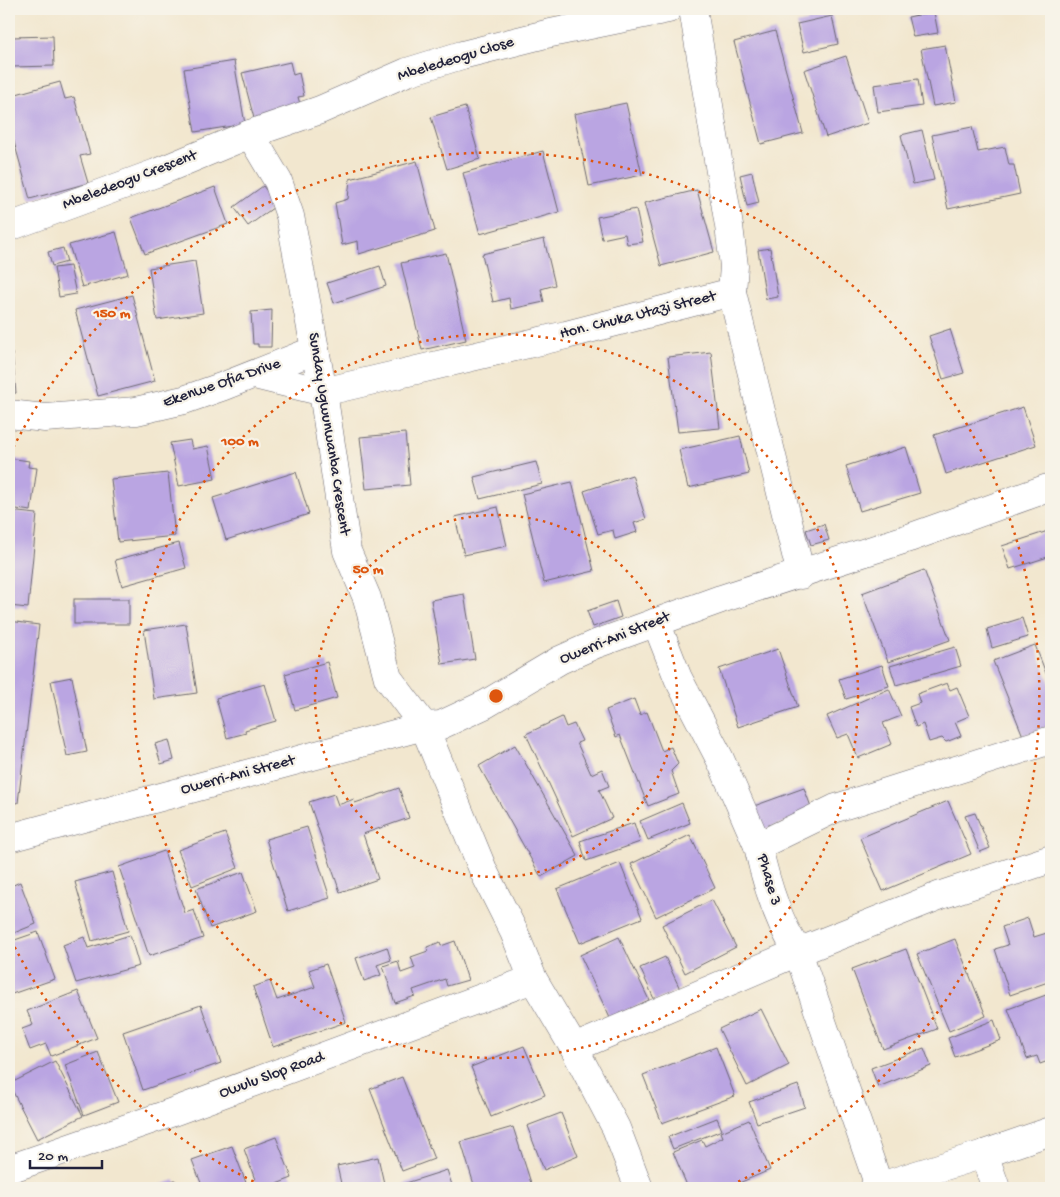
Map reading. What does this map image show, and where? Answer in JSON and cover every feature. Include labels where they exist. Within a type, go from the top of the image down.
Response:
[{"type":"street","name":"Mbeledeogu Close","points":[[250,134],[320,110],[407,72],[462,55],[592,24],[668,9]]},
{"type":"street","name":"Hon. Chuka Utazi Street","points":[[323,392],[732,292],[734,266],[693,9]]},
{"type":"street","name":"Mbeledeogu Crescent","points":[[9,226],[156,173],[250,134]]},
{"type":"street","name":"Sunday Ugwunwanba Crescent","points":[[250,134],[278,181],[290,216],[323,392],[347,551],[367,598],[388,678],[424,726]]},
{"type":"street","points":[[732,292],[800,575]]},
{"type":"street","name":"Ekenwe Ofia Drive","points":[[9,414],[45,418],[136,411],[184,400],[315,350]]},
{"type":"street","points":[[254,374],[323,392]]},
{"type":"street","name":"Owerri-Ani Street","points":[[9,838],[424,726],[440,725],[486,704],[560,660],[596,644],[721,599],[800,575],[909,538],[1051,487]]},
{"type":"street","points":[[656,622],[678,678],[720,759],[758,846]]},
{"type":"street","points":[[424,726],[484,872],[510,923],[533,979],[574,1048],[616,1128],[639,1188]]},
{"type":"street","name":"Phase 3","points":[[876,1187],[798,952],[784,929],[774,906],[758,846],[836,808],[1051,740]]},
{"type":"street","points":[[574,1048],[798,952],[941,895],[1051,859]]},
{"type":"street","name":"Owulu Slop Road","points":[[9,1169],[162,1116],[533,979]]},
{"type":"street","points":[[876,1187],[1051,1131]]},
{"type":"street","points":[[984,1154],[996,1188]]},
{"type":"building","points":[[934,12],[938,33],[913,37],[908,17]]},
{"type":"building","points":[[832,16],[838,44],[804,52],[797,24]]},
{"type":"building","points":[[775,31],[803,133],[761,144],[734,42]]},
{"type":"building","points":[[53,36],[54,66],[12,67],[12,37]]},
{"type":"building","points":[[945,45],[956,102],[933,106],[921,49]]},
{"type":"building","points":[[846,56],[868,123],[826,137],[804,70]]},
{"type":"building","points":[[234,61],[245,124],[195,132],[184,69]]},
{"type":"building","points":[[290,62],[293,75],[299,73],[304,96],[298,97],[302,111],[255,122],[242,73]]},
{"type":"building","points":[[918,79],[922,106],[878,112],[874,85]]},
{"type":"building","points":[[60,82],[65,99],[74,97],[90,154],[80,156],[88,183],[30,199],[9,124],[9,96]]},
{"type":"building","points":[[626,103],[642,175],[589,186],[574,114]]},
{"type":"building","points":[[465,107],[480,159],[447,169],[431,117]]},
{"type":"building","points":[[972,127],[978,152],[1005,147],[1009,165],[1014,165],[1020,194],[948,209],[932,135]]},
{"type":"building","points":[[922,130],[934,180],[913,184],[901,135]]},
{"type":"building","points":[[543,151],[559,212],[480,234],[463,173]]},
{"type":"building","points":[[417,161],[435,231],[359,254],[358,241],[342,245],[335,203],[348,199],[350,179]]},
{"type":"building","points":[[752,172],[759,203],[747,206],[740,175]]},
{"type":"building","points":[[263,186],[277,205],[248,226],[234,207]]},
{"type":"building","points":[[215,187],[228,224],[145,254],[131,218]]},
{"type":"building","points":[[697,190],[714,252],[661,266],[644,203]]},
{"type":"building","points":[[636,209],[643,242],[627,244],[625,234],[602,239],[597,217]]},
{"type":"building","points":[[116,232],[128,274],[82,287],[69,245]]},
{"type":"building","points":[[544,239],[555,285],[541,289],[544,302],[511,309],[509,298],[493,302],[482,254]]},
{"type":"building","points":[[63,248],[67,262],[52,266],[48,252]]},
{"type":"building","points":[[770,248],[778,297],[766,299],[758,250]]},
{"type":"building","points":[[446,253],[466,340],[422,350],[401,263]]},
{"type":"building","points":[[195,261],[203,313],[157,320],[149,268]]},
{"type":"building","points":[[70,266],[76,294],[59,297],[54,268]]},
{"type":"building","points":[[380,266],[386,286],[334,303],[327,283]]},
{"type":"building","points":[[132,295],[155,381],[98,396],[75,310]]},
{"type":"building","points":[[272,310],[271,347],[258,347],[258,344],[253,344],[251,312]]},
{"type":"building","points":[[950,329],[964,373],[943,379],[929,336]]},
{"type":"building","points":[[711,352],[720,428],[678,432],[668,357]]},
{"type":"building","points":[[12,353],[16,393],[9,394],[9,354]]},
{"type":"building","points":[[1023,407],[1036,445],[946,474],[934,435]]},
{"type":"building","points":[[405,433],[410,485],[366,489],[360,437]]},
{"type":"building","points":[[740,436],[749,474],[688,488],[679,450]]},
{"type":"building","points":[[190,440],[192,449],[208,446],[215,479],[179,486],[170,443]]},
{"type":"building","points":[[906,447],[920,493],[860,511],[846,466]]},
{"type":"building","points":[[9,458],[29,461],[28,467],[37,468],[31,511],[9,508]]},
{"type":"building","points":[[536,462],[542,484],[480,499],[474,477]]},
{"type":"building","points":[[296,472],[309,514],[226,540],[213,498]]},
{"type":"building","points":[[168,473],[175,536],[118,542],[111,479]]},
{"type":"building","points":[[632,475],[646,519],[634,523],[637,532],[615,539],[613,530],[598,534],[584,491]]},
{"type":"building","points":[[572,482],[594,571],[544,583],[522,494]]},
{"type":"building","points":[[498,507],[507,546],[464,555],[455,517]]},
{"type":"building","points":[[9,511],[37,514],[28,608],[9,606]]},
{"type":"building","points":[[824,524],[829,540],[811,545],[806,530]]},
{"type":"building","points":[[1051,530],[1051,556],[1010,569],[1002,546]]},
{"type":"building","points":[[179,543],[186,568],[122,586],[115,560]]},
{"type":"building","points":[[924,570],[950,640],[888,662],[862,593]]},
{"type":"building","points":[[464,594],[475,659],[442,664],[431,600]]},
{"type":"building","points":[[74,599],[129,599],[129,624],[74,624]]},
{"type":"building","points":[[616,601],[621,617],[593,627],[587,611]]},
{"type":"building","points":[[1022,618],[1028,637],[992,648],[987,629]]},
{"type":"building","points":[[9,621],[39,625],[18,803],[9,802]]},
{"type":"building","points":[[186,624],[197,693],[154,699],[144,630]]},
{"type":"building","points":[[1035,645],[1051,686],[1051,725],[1023,736],[993,661]]},
{"type":"building","points":[[955,647],[961,666],[896,685],[890,666]]},
{"type":"building","points":[[778,649],[798,707],[738,727],[719,669]]},
{"type":"building","points":[[327,662],[337,698],[295,710],[285,674]]},
{"type":"building","points":[[882,665],[889,686],[846,699],[839,679]]},
{"type":"building","points":[[72,677],[87,752],[67,756],[51,681]]},
{"type":"building","points":[[947,683],[950,690],[957,687],[969,716],[955,722],[961,736],[946,742],[942,738],[929,742],[923,724],[916,727],[909,707],[920,703],[917,694]]},
{"type":"building","points":[[265,684],[276,721],[245,730],[246,733],[227,738],[216,698]]},
{"type":"building","points":[[889,689],[901,716],[883,723],[892,744],[858,758],[848,734],[837,738],[827,716]]},
{"type":"building","points":[[634,699],[640,715],[647,712],[662,751],[671,747],[678,764],[671,771],[679,794],[648,806],[620,735],[616,737],[606,710]]},
{"type":"building","points":[[562,717],[566,727],[574,724],[582,741],[577,743],[591,774],[602,769],[609,786],[599,790],[612,818],[573,836],[526,734]]},
{"type":"building","points":[[169,740],[174,760],[161,764],[155,744]]},
{"type":"building","points":[[515,745],[578,856],[541,877],[479,766]]},
{"type":"building","points":[[399,788],[409,818],[363,834],[378,879],[340,892],[309,802],[334,794],[338,805],[354,799],[355,803]]},
{"type":"building","points":[[804,788],[813,812],[762,830],[754,806]]},
{"type":"building","points":[[948,801],[971,854],[883,891],[860,838]]},
{"type":"building","points":[[682,803],[690,823],[648,840],[640,821]]},
{"type":"building","points":[[975,813],[990,848],[980,852],[965,816]]},
{"type":"building","points":[[634,823],[640,842],[586,861],[580,841]]},
{"type":"building","points":[[307,827],[330,898],[288,911],[266,839]]},
{"type":"building","points":[[225,833],[238,868],[192,886],[178,850]]},
{"type":"building","points":[[690,835],[715,888],[656,917],[631,864]]},
{"type":"building","points":[[164,851],[185,913],[194,910],[203,938],[149,956],[119,867]]},
{"type":"building","points":[[620,863],[642,918],[580,943],[557,889]]},
{"type":"building","points":[[112,872],[128,931],[92,941],[75,882]]},
{"type":"building","points":[[243,872],[257,911],[210,928],[196,889]]},
{"type":"building","points":[[20,882],[36,924],[9,935],[9,887]]},
{"type":"building","points":[[712,900],[736,947],[685,973],[662,925]]},
{"type":"building","points":[[1028,918],[1034,937],[1050,932],[1051,981],[1010,995],[995,949],[1008,945],[1002,927]]},
{"type":"building","points":[[38,932],[55,979],[9,995],[9,942]]},
{"type":"building","points":[[130,935],[139,966],[76,983],[63,945],[84,937],[88,948]]},
{"type":"building","points":[[619,937],[649,1000],[610,1018],[580,955]]},
{"type":"building","points":[[955,939],[986,1016],[949,1031],[917,954]]},
{"type":"building","points":[[455,941],[468,980],[447,986],[445,979],[413,990],[415,996],[395,1003],[383,966],[398,961],[401,973],[415,968],[411,957],[428,951],[427,947],[440,942],[441,946]]},
{"type":"building","points":[[387,947],[391,960],[377,965],[381,975],[364,981],[356,958]]},
{"type":"building","points":[[906,949],[937,1029],[883,1049],[852,969]]},
{"type":"building","points":[[665,957],[680,989],[655,1001],[640,968]]},
{"type":"building","points":[[326,964],[346,1022],[273,1047],[253,987],[270,981],[277,1000],[315,987],[309,970]]},
{"type":"building","points":[[78,991],[97,1038],[51,1056],[46,1044],[30,1050],[22,1029],[33,1025],[27,1011]]},
{"type":"building","points":[[1046,995],[1049,1006],[1051,1005],[1051,1060],[1040,1064],[1037,1056],[1027,1059],[1008,1009]]},
{"type":"building","points":[[201,1005],[221,1063],[143,1090],[123,1032]]},
{"type":"building","points":[[761,1009],[789,1065],[747,1086],[719,1029]]},
{"type":"building","points":[[994,1020],[1001,1040],[955,1057],[948,1038]]},
{"type":"building","points":[[524,1046],[545,1095],[491,1117],[471,1067]]},
{"type":"building","points":[[716,1047],[735,1096],[662,1123],[643,1075]]},
{"type":"building","points":[[924,1048],[931,1066],[878,1087],[871,1068]]},
{"type":"building","points":[[98,1052],[118,1102],[84,1115],[65,1065]]},
{"type":"building","points":[[55,1061],[83,1116],[37,1139],[9,1084]]},
{"type":"building","points":[[402,1077],[434,1159],[402,1171],[370,1089]]},
{"type":"building","points":[[798,1085],[805,1107],[757,1123],[749,1102]]},
{"type":"building","points":[[561,1113],[578,1156],[544,1170],[527,1126]]},
{"type":"building","points":[[717,1118],[722,1130],[673,1149],[668,1137]]},
{"type":"building","points":[[749,1120],[770,1170],[727,1188],[688,1188],[673,1152],[702,1140],[705,1146],[723,1137],[721,1132]]},
{"type":"building","points":[[513,1127],[531,1183],[513,1188],[475,1188],[461,1142]]},
{"type":"building","points":[[276,1137],[292,1178],[266,1188],[258,1188],[244,1149]]},
{"type":"building","points":[[232,1146],[248,1188],[203,1188],[192,1160]]},
{"type":"building","points":[[378,1157],[385,1188],[342,1188],[337,1166]]},
{"type":"building","points":[[447,1170],[453,1188],[404,1188],[403,1184]]},
{"type":"building","points":[[175,1180],[178,1188],[151,1188]]}]
